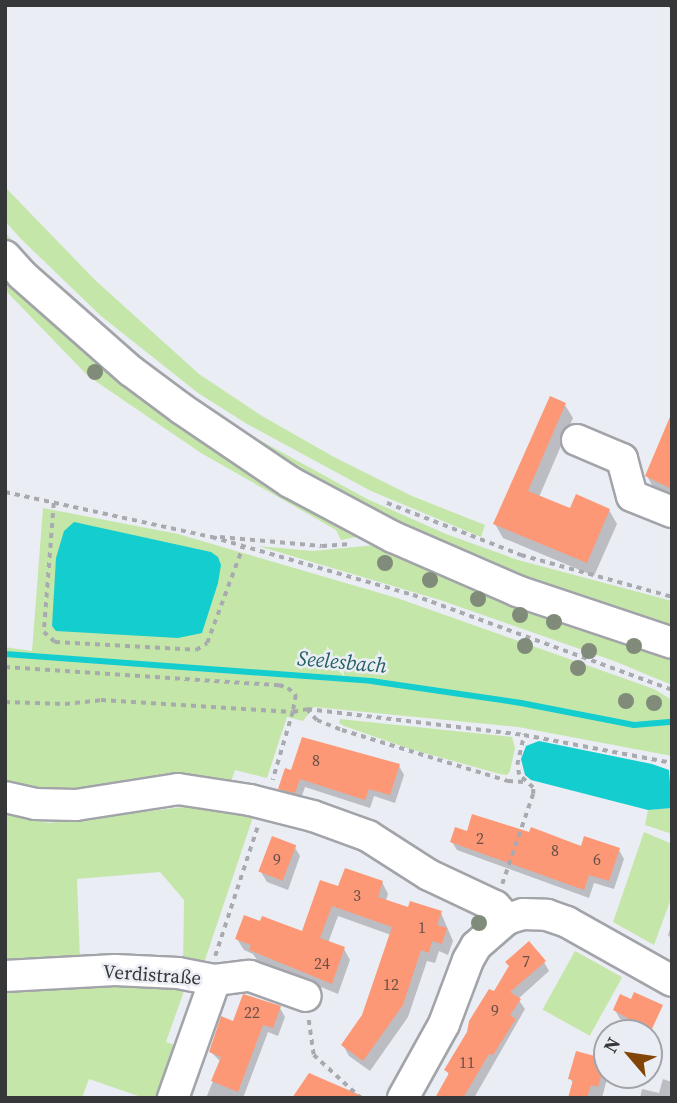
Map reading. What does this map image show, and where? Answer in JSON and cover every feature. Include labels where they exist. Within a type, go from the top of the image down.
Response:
[{"type":"street","points":[[5,256],[22,275],[131,371],[181,409],[290,482],[393,537],[517,591],[672,643]]},
{"type":"street","points":[[577,440],[622,459],[632,496],[672,512]]},
{"type":"street","points":[[5,797],[35,804],[76,805],[178,789],[265,804],[313,816],[368,835],[429,875],[501,913],[547,915],[567,922],[672,981]]},
{"type":"street","points":[[403,1098],[444,1024],[476,946],[501,913]]},
{"type":"street","name":"Verdistraße","points":[[5,976],[116,970],[178,973],[215,980],[173,1098]]},
{"type":"street","points":[[215,980],[250,976],[306,996]]},
{"type":"path","points":[[5,492],[212,537],[412,595],[672,690]]},
{"type":"path","points":[[383,501],[521,555],[672,597]]},
{"type":"path","points":[[54,503],[44,632],[55,642],[196,650],[207,643],[243,546]]},
{"type":"path","points":[[212,537],[322,546],[393,537]]},
{"type":"path","points":[[5,667],[279,685],[296,695],[265,804],[220,934],[214,958],[215,980]]},
{"type":"path","points":[[5,702],[65,704],[101,700],[293,712],[307,709],[524,734],[672,763]]},
{"type":"path","points":[[307,709],[317,720],[342,730],[508,781],[524,782]]},
{"type":"path","points":[[501,913],[533,794],[533,788],[519,775],[517,757],[524,734]]},
{"type":"path","points":[[306,996],[314,1055],[361,1098]]},
{"type":"green space","points":[[5,187],[95,280],[199,374],[262,416],[334,457],[412,496],[485,525],[481,537],[371,491],[247,424],[198,393],[101,316],[21,239],[5,221]]},
{"type":"green space","points":[[5,233],[55,284],[135,354],[243,431],[367,499],[446,534],[518,560],[672,601],[672,629],[573,599],[443,546],[297,471],[190,405],[12,249],[5,241]]},
{"type":"green space","points":[[5,272],[72,338],[149,403],[359,534],[357,537],[341,540],[336,530],[201,453],[88,376],[5,290]]},
{"type":"green space","points":[[43,508],[178,534],[397,598],[654,689],[672,700],[672,756],[518,727],[314,707],[303,721],[287,717],[267,778],[235,770],[230,785],[46,794],[5,785],[5,647],[32,651]]},
{"type":"green space","points":[[376,545],[672,652],[672,685],[614,661],[440,600],[258,546],[313,551]]},
{"type":"green space","points":[[340,719],[512,737],[515,748],[510,771],[507,775],[500,774],[410,749],[344,726],[339,723]]},
{"type":"green space","points":[[192,806],[253,817],[203,966],[183,966],[184,900],[160,872],[77,879],[80,960],[5,966],[5,814],[49,823]]},
{"type":"green space","points":[[672,808],[672,834],[645,825],[648,810]]},
{"type":"green space","points":[[644,832],[672,844],[672,896],[654,945],[613,922]]},
{"type":"green space","points":[[575,951],[622,977],[599,1019],[593,1019],[590,1036],[543,1010]]},
{"type":"green space","points":[[147,981],[184,991],[166,1042],[184,1048],[162,1098],[144,1098],[89,1079],[82,1098],[5,1098],[5,991]]},
{"type":"water","points":[[74,522],[211,552],[218,557],[221,565],[218,583],[202,633],[178,638],[56,631],[52,626],[56,558],[64,531]]},
{"type":"water","points":[[539,741],[652,764],[669,770],[672,808],[648,810],[531,780],[525,775],[521,759],[526,746]]},
{"type":"building","points":[[550,396],[566,403],[528,491],[570,508],[576,494],[610,509],[587,563],[493,524]]},
{"type":"building","points":[[672,412],[672,489],[645,476]]},
{"type":"building","points":[[302,737],[400,764],[390,795],[369,789],[365,800],[300,779],[295,793],[278,789],[285,768],[291,770]]},
{"type":"building","points":[[472,814],[529,832],[531,827],[581,846],[584,836],[620,848],[609,881],[589,875],[584,890],[450,842],[455,827],[467,831]]},
{"type":"building","points":[[272,836],[296,845],[283,881],[258,871]]},
{"type":"building","points":[[345,868],[383,881],[378,897],[408,907],[410,901],[442,911],[437,925],[447,928],[442,944],[432,941],[429,953],[421,950],[403,1005],[363,1061],[341,1045],[362,1015],[392,927],[332,906],[320,938],[345,947],[332,984],[249,950],[251,945],[235,939],[244,915],[260,921],[262,916],[302,931],[320,880],[338,886]]},
{"type":"building","points":[[529,941],[546,961],[510,992],[521,999],[510,1015],[516,1019],[493,1055],[489,1054],[463,1098],[435,1098],[449,1073],[444,1070],[467,1032],[469,1021],[489,989],[494,991],[509,966],[505,962]]},
{"type":"building","points":[[634,992],[663,1005],[657,1019],[629,1019],[613,1010],[620,994],[631,999]]},
{"type":"building","points":[[243,994],[281,1006],[273,1028],[263,1025],[238,1092],[211,1081],[221,1057],[209,1052],[221,1016],[233,1021]]},
{"type":"building","points":[[576,1051],[593,1056],[593,1086],[587,1098],[568,1098],[573,1080],[568,1079]]},
{"type":"building","points":[[309,1073],[367,1098],[292,1098]]},
{"type":"waterway","name":"Seelesbach","points":[[5,654],[371,681],[521,703],[634,725],[672,722]]}]
